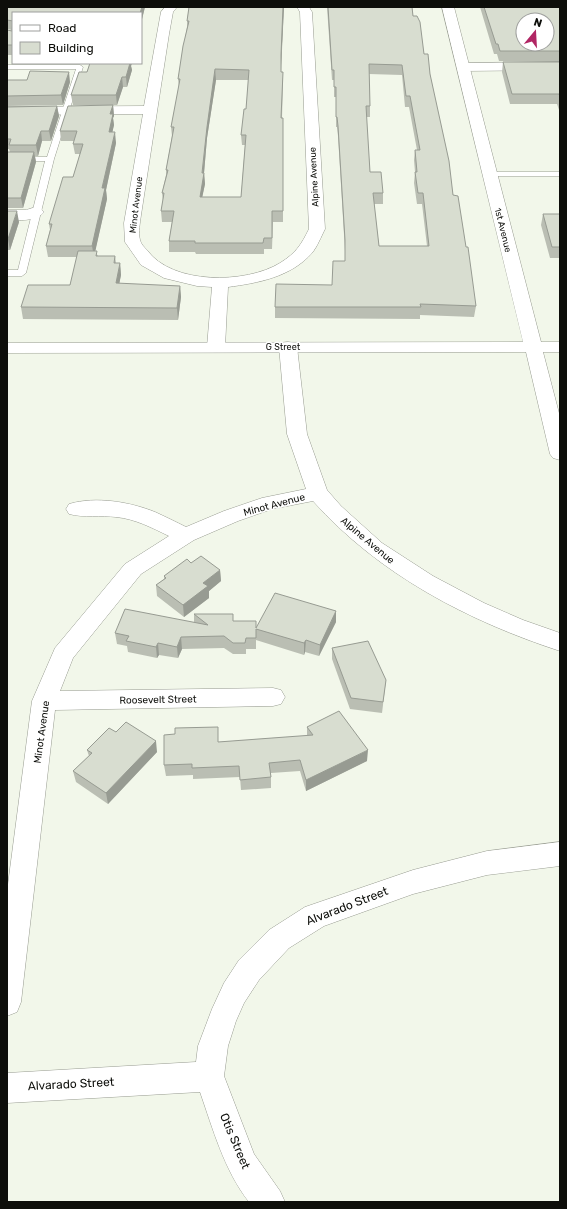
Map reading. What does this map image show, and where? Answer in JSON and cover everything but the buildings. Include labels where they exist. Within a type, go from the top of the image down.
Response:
[{"type":"street","name":"Minot Avenue","points":[[171,7],[167,12],[150,110],[135,209],[132,241],[140,254],[149,263],[165,272],[197,282],[220,284]]},
{"type":"street","name":"Alpine Avenue","points":[[220,284],[263,276],[287,266],[305,252],[315,237],[317,229],[306,12],[303,7]]},
{"type":"street","name":"1st Avenue","points":[[448,7],[533,347],[555,417],[560,454]]},
{"type":"street","points":[[463,67],[560,66]]},
{"type":"street","points":[[7,110],[150,110]]},
{"type":"street","points":[[7,215],[28,215],[36,212]]},
{"type":"street","points":[[216,347],[220,284]]},
{"type":"street","name":"Alpine Avenue","points":[[288,347],[296,434],[318,493],[334,511],[362,537],[399,565],[425,582],[476,609],[514,626],[560,642]]},
{"type":"street","name":"G Street","points":[[7,348],[560,347]]},
{"type":"street","name":"Minot Avenue","points":[[7,1002],[44,702],[63,654],[133,569],[187,535],[231,516],[269,503],[318,493]]},
{"type":"street","points":[[76,509],[103,508],[141,515],[172,530],[187,535]]},
{"type":"street","name":"Roosevelt Street","points":[[44,702],[273,697]]},
{"type":"street","name":"Alvarado Street","points":[[7,1088],[209,1076],[213,1046],[222,1019],[234,993],[249,970],[263,954],[279,939],[296,927],[315,916],[413,882],[464,870],[486,863],[560,854]]},
{"type":"street","name":"Otis Street","points":[[209,1076],[242,1164],[254,1183],[269,1202]]},
{"type":"lane","points":[[7,67],[80,67],[69,103],[65,109],[50,159],[22,273],[7,273]]},
{"type":"lane","points":[[7,159],[50,159]]},
{"type":"lane","points":[[489,174],[560,174]]}]
